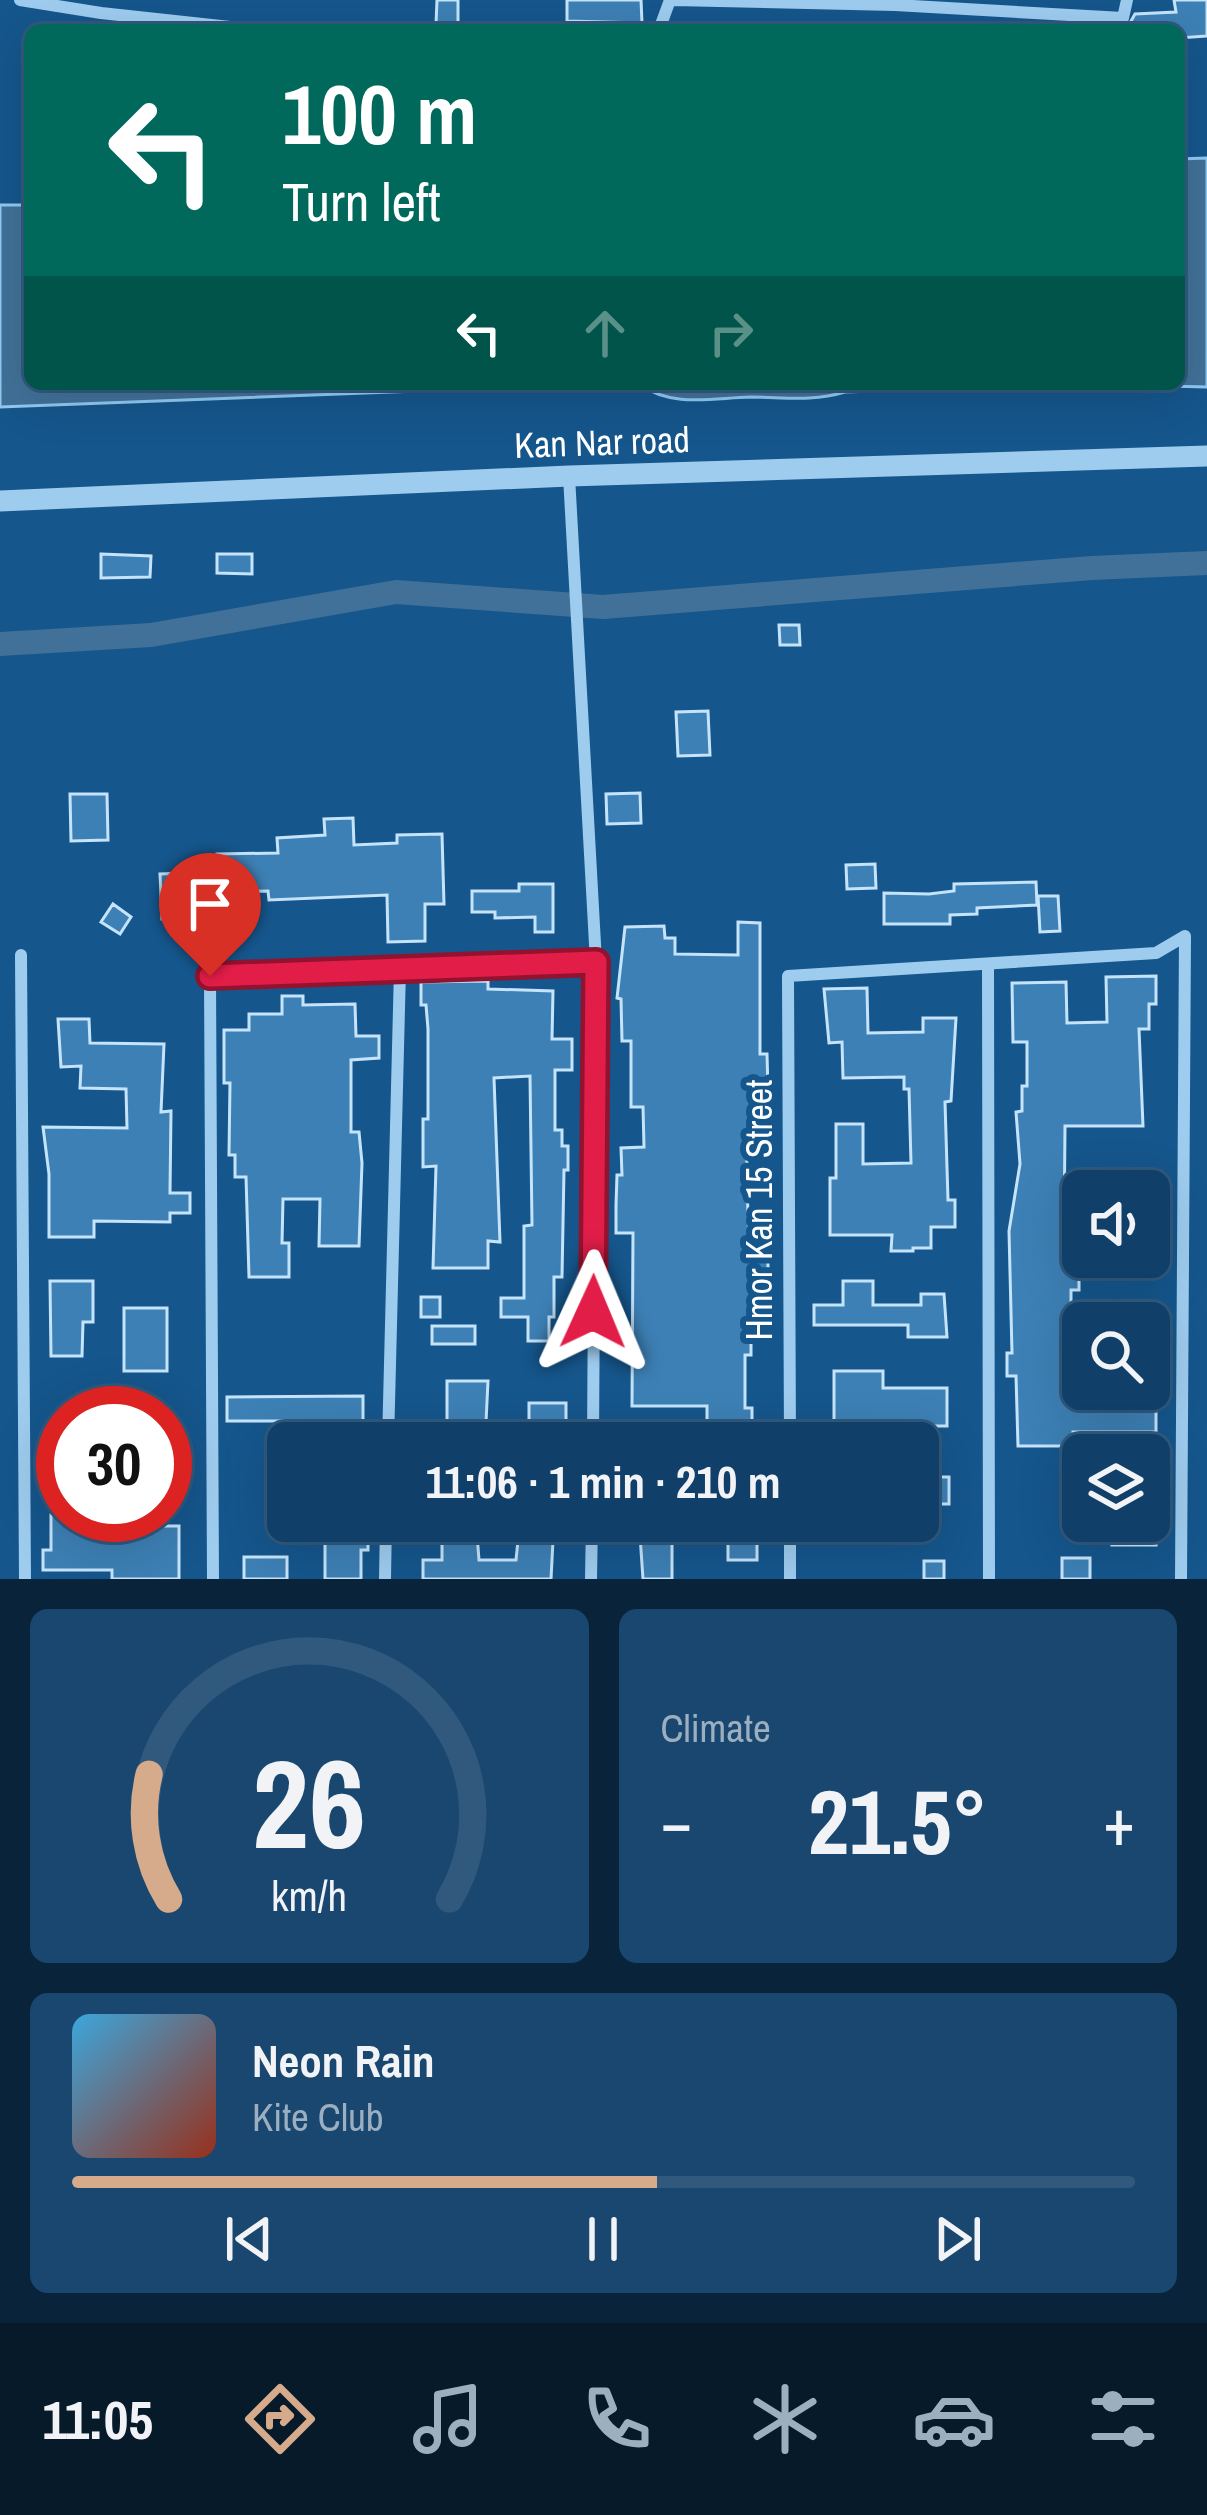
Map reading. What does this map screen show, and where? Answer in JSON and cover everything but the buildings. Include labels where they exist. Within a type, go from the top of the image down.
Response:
[{"type":"street","points":[[20,0],[198,24]]},
{"type":"street","points":[[672,0],[895,3],[1123,18],[1127,0]]},
{"type":"street","name":"Kan Nar road","points":[[0,501],[569,476],[1207,456]]},
{"type":"street","points":[[569,476],[596,962],[592,1422]]},
{"type":"street","points":[[989,1579],[988,964],[1156,953],[1185,936],[1181,1579]]},
{"type":"street","points":[[21,955],[25,1579]]},
{"type":"street","points":[[213,1579],[210,976],[596,962]]},
{"type":"street","name":"Hmor Kan 15 Street","points":[[790,1422],[788,976],[988,964]]},
{"type":"street","points":[[389,1422],[400,969]]},
{"type":"street","points":[[385,1579],[386,1542]]},
{"type":"street","points":[[592,1542],[592,1579]]},
{"type":"street","points":[[790,1542],[790,1579]]},
{"type":"water","points":[[1207,158],[1207,387],[1185,386],[1185,159]]},
{"type":"water","points":[[0,205],[24,205],[24,390],[445,390],[0,407]]},
{"type":"water","points":[[650,390],[905,390],[693,400]]},
{"type":"waterway","points":[[0,644],[151,635],[396,592],[603,607],[1207,563]]},
{"type":"route","points":[[210,976],[596,962],[593,1312]]}]
